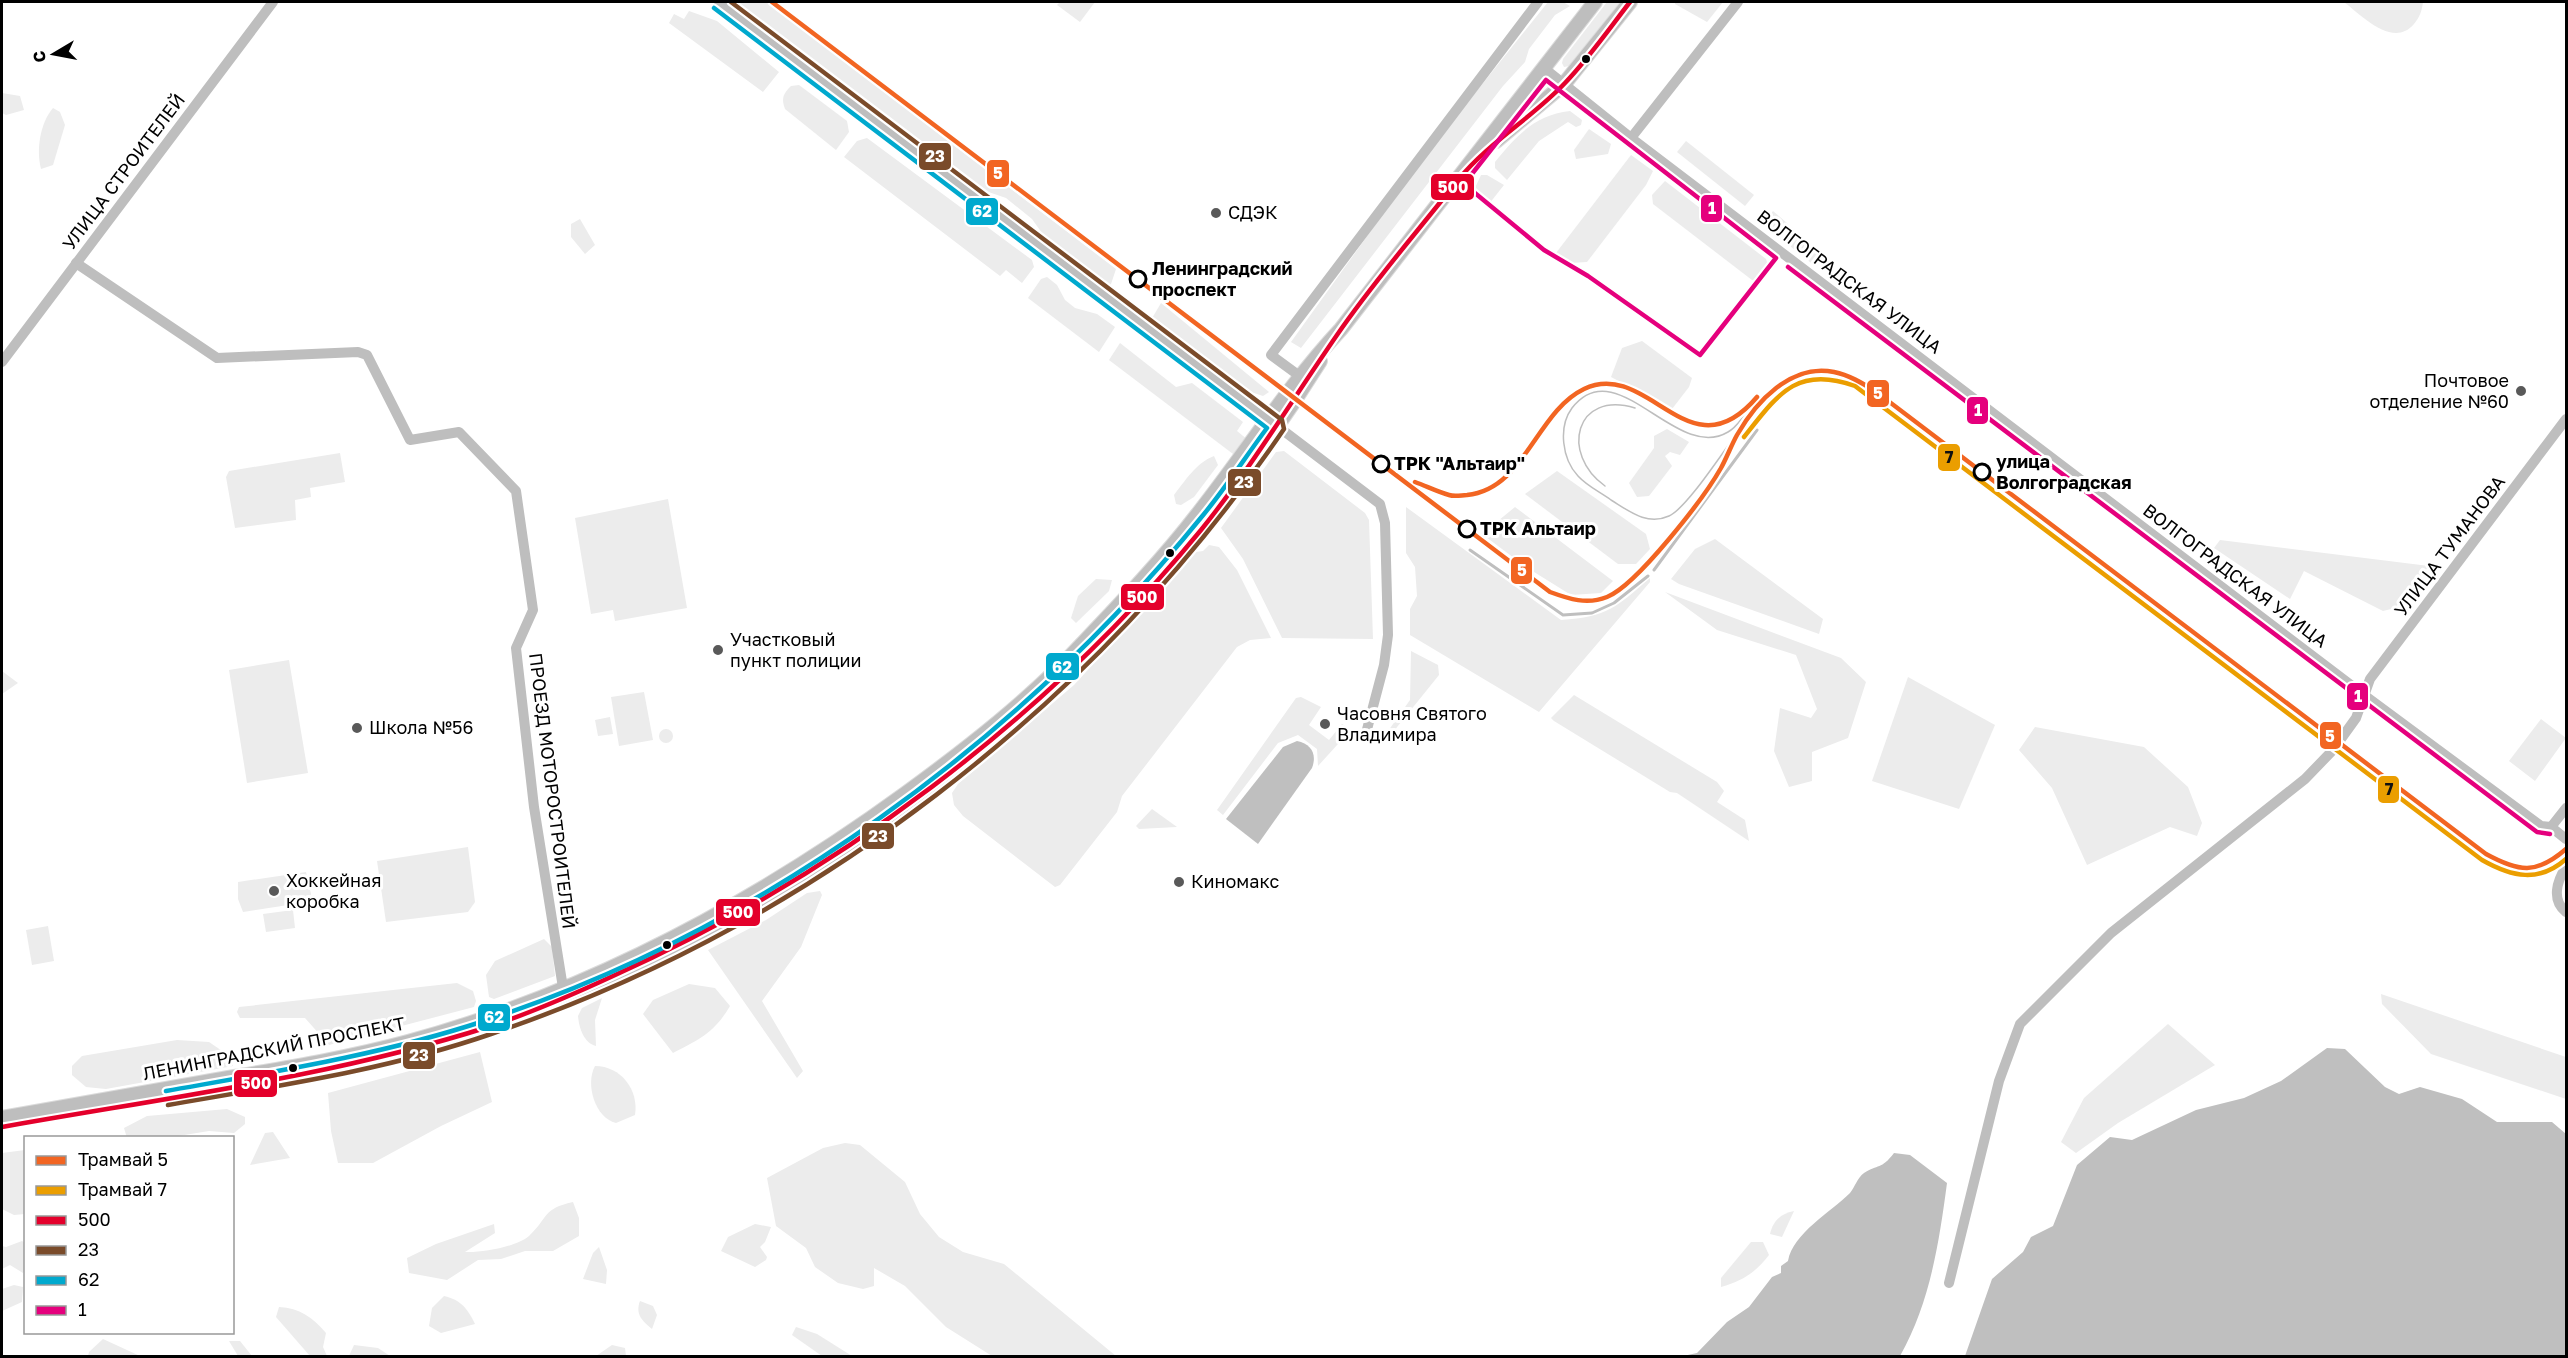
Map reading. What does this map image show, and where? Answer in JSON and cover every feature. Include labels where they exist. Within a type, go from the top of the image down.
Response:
[{"type":"main road","name":"ЛЕНИНГРАДСКИЙ ПРОСПЕКТ","points":[[2,1126],[336,1067],[488,1027],[564,994],[699,925],[757,892],[864,824],[1024,700],[1084,642],[1195,518],[1273,422],[1341,329],[1595,2]]},
{"type":"main road","name":"ЛЕНИНГРАДСКИЙ ПРОСПЕКТ","points":[[1474,160],[1564,84],[1630,2]]},
{"type":"main road","name":"ЛЕНИНГРАДСКИЙ ПРОСПЕКТ","points":[[2,1118],[336,1059],[408,1042],[564,994]]},
{"type":"street","name":"УЛИЦА СТРОИТЕЛЕЙ","points":[[2,362],[273,2]]},
{"type":"street","points":[[719,2],[1373,497],[1382,507],[1385,522],[1388,635],[1384,665],[1365,737]]},
{"type":"street","points":[[1303,379],[1271,355],[1538,2]]},
{"type":"street","points":[[1631,138],[1738,2]]},
{"type":"street","name":"ВОЛГОГРАДСКАЯ УЛИЦА","points":[[1545,69],[1631,138],[2364,695],[2541,826],[2550,827],[2566,839]]},
{"type":"street","name":"ПРОЕЗД МОТОРОСТРОИТЕЛЕЙ","points":[[76,263],[217,358],[358,352],[368,355],[410,440],[459,432],[516,491],[533,610],[516,648],[534,807],[564,994]]},
{"type":"street","name":"УЛИЦА ТУМАНОВА","points":[[1949,1283],[2000,1081],[2020,1024],[2111,933],[2305,779],[2333,750],[2356,718],[2370,679],[2566,419]]},
{"type":"street","points":[[2550,827],[2566,808]]},
{"type":"street","points":[[2566,867],[2557,890],[2558,900],[2566,912]]},
{"type":"shaded area","points":[[730,2],[766,2],[1116,269],[1110,287],[1052,247],[1032,219],[1006,198],[974,187]]},
{"type":"shaded area","points":[[1060,2],[1095,2],[1080,22],[1057,5]]},
{"type":"shaded area","points":[[1548,2],[1563,2],[1570,6],[1555,15],[1529,49],[1525,62],[1503,86],[1301,348],[1291,342],[1427,153]]},
{"type":"shaded area","points":[[1607,2],[1620,2],[1569,66],[1564,67],[1563,59]]},
{"type":"shaded area","points":[[1675,2],[1723,2],[1707,22]]},
{"type":"shaded area","points":[[2344,2],[2423,2],[2418,19],[2414,24],[2406,31],[2397,33],[2377,27]]},
{"type":"shaded area","points":[[689,11],[717,21],[779,72],[763,92],[669,23],[674,14],[684,19]]},
{"type":"shaded area","points":[[799,85],[847,121],[849,132],[836,150],[785,109],[783,99],[785,94],[791,86]]},
{"type":"shaded area","points":[[2,93],[20,96],[24,110],[6,115],[2,113]]},
{"type":"shaded area","points":[[53,108],[60,112],[65,125],[53,165],[41,169],[40,137],[45,121]]},
{"type":"shaded area","points":[[1570,111],[1582,120],[1581,125],[1576,127],[1568,122],[1539,141],[1507,180],[1495,168],[1495,162],[1528,128],[1547,117]]},
{"type":"shaded area","points":[[1589,129],[1611,144],[1608,154],[1576,159],[1574,150]]},
{"type":"shaded area","points":[[867,138],[1032,260],[1034,267],[1022,283],[1006,270],[1000,276],[844,157],[857,141]]},
{"type":"shaded area","points":[[1686,141],[1754,195],[1745,206],[1677,152]]},
{"type":"shaded area","points":[[1631,155],[1653,171],[1646,185],[1587,262],[1570,263],[1556,253]]},
{"type":"shaded area","points":[[1481,175],[1487,175],[1504,185],[1489,204],[1475,188]]},
{"type":"shaded area","points":[[1665,181],[1766,259],[1769,269],[1758,281],[1752,280],[1653,204],[1652,195]]},
{"type":"shaded area","points":[[1773,211],[1826,257],[1816,267],[1763,224]]},
{"type":"shaded area","points":[[580,219],[595,245],[585,254],[571,237],[571,224]]},
{"type":"shaded area","points":[[1047,277],[1057,285],[1065,300],[1075,308],[1097,314],[1115,327],[1099,352],[1028,298],[1041,279]]},
{"type":"shaded area","points":[[1161,303],[1269,392],[1263,396],[1254,393],[1249,396],[1151,320]]},
{"type":"shaded area","points":[[1642,341],[1692,378],[1689,387],[1672,409],[1611,377],[1622,348]]},
{"type":"shaded area","points":[[1120,343],[1176,387],[1192,383],[1243,422],[1237,431],[1248,440],[1237,457],[1109,360]]},
{"type":"shaded area","points":[[1667,429],[1689,442],[1680,455],[1670,452],[1665,456],[1672,466],[1649,496],[1637,497],[1629,483],[1654,448],[1654,436]]},
{"type":"shaded area","points":[[1284,451],[1365,513],[1369,520],[1373,639],[1282,638],[1243,559],[1221,528],[1276,452]]},
{"type":"shaded area","points":[[340,453],[345,482],[310,488],[311,497],[295,500],[296,520],[235,528],[226,477],[229,471]]},
{"type":"shaded area","points":[[1214,456],[1218,465],[1194,497],[1181,505],[1176,504],[1174,495],[1187,478],[1202,463]]},
{"type":"shaded area","points":[[1557,471],[1646,534],[1650,549],[1636,564],[1618,564],[1525,494]]},
{"type":"shaded area","points":[[668,499],[687,608],[615,621],[613,610],[591,614],[575,518]]},
{"type":"shaded area","points":[[1406,507],[1561,620],[1601,613],[1619,603],[1650,578],[1650,582],[1539,712],[1410,635],[1410,609],[1417,596],[1415,567],[1406,553]]},
{"type":"shaded area","points":[[1515,507],[1613,581],[1601,593],[1571,595],[1526,567],[1482,534]]},
{"type":"shaded area","points":[[1715,539],[1823,619],[1819,634],[1679,584],[1671,579],[1695,549]]},
{"type":"shaded area","points":[[2220,540],[2429,566],[2395,608],[2383,611],[2304,571],[2290,599],[2214,548]]},
{"type":"shaded area","points":[[1209,545],[1219,547],[1237,570],[1271,638],[1250,640],[1237,647],[1122,796],[1117,812],[1060,885],[1055,887],[963,816],[954,805],[952,793],[958,784],[1074,685],[1196,552],[1203,551]]},
{"type":"shaded area","points":[[1096,579],[1112,580],[1109,591],[1076,623],[1071,618],[1078,596]]},
{"type":"shaded area","points":[[1665,592],[1841,658],[1866,682],[1848,738],[1812,752],[1812,781],[1789,787],[1774,751],[1780,708],[1811,718],[1817,709],[1796,655],[1717,630]]},
{"type":"shaded area","points":[[1411,651],[1438,665],[1439,675],[1389,737],[1386,734],[1410,700]]},
{"type":"shaded area","points":[[289,660],[308,773],[247,783],[229,670]]},
{"type":"shaded area","points":[[2,671],[18,683],[2,694]]},
{"type":"shaded area","points":[[1908,677],[1995,725],[1959,809],[1872,781]]},
{"type":"shaded area","points":[[644,692],[653,740],[619,746],[611,697]]},
{"type":"shaded area","points":[[1574,695],[1717,782],[1724,791],[1717,802],[1745,820],[1749,841],[1677,793],[1670,792],[1554,721],[1551,718]]},
{"type":"shaded area","points":[[1301,697],[1321,707],[1309,725],[1329,740],[1342,724],[1349,728],[1348,733],[1318,766],[1317,749],[1298,735],[1278,743],[1223,815],[1217,810],[1296,698]]},
{"type":"shaded area","points":[[610,717],[613,734],[598,736],[595,720]]},
{"type":"shaded area","points":[[2541,719],[2566,738],[2535,781],[2509,761]]},
{"type":"shaded area","points":[[2035,727],[2144,747],[2188,787],[2202,823],[2197,836],[2170,827],[2087,865],[2052,788],[2019,750]]},
{"type":"shaded area","points":[[663,729],[669,729],[673,736],[669,743],[663,743],[659,739],[659,733]]},
{"type":"shaded area","points":[[1297,741],[1310,747],[1314,759],[1312,768],[1258,844],[1226,819],[1283,747]]},
{"type":"shaded area","points":[[1152,809],[1177,827],[1139,829],[1136,826]]},
{"type":"shaded area","points":[[468,847],[475,902],[468,912],[386,922],[377,861]]},
{"type":"shaded area","name":"Хоккейная коробка","points":[[306,872],[311,894],[308,902],[243,912],[238,899],[238,882]]},
{"type":"shaded area","points":[[820,891],[822,895],[801,947],[762,1001],[803,1071],[797,1078],[708,950],[766,920],[807,893]]},
{"type":"shaded area","points":[[293,910],[295,928],[266,932],[263,914]]},
{"type":"shaded area","points":[[48,926],[54,961],[32,965],[26,930]]},
{"type":"shaded area","points":[[544,939],[552,947],[555,976],[494,999],[489,997],[486,975],[495,961]]},
{"type":"shaded area","points":[[457,983],[473,991],[476,1001],[474,1007],[329,1045],[305,1018],[240,1018],[237,1012],[239,1007]]},
{"type":"shaded area","points":[[689,984],[715,988],[730,1006],[718,1023],[706,1034],[673,1053],[643,1014],[653,1000]]},
{"type":"shaded area","points":[[2381,994],[2566,1057],[2566,1099],[2431,1054],[2382,1004]]},
{"type":"shaded area","points":[[602,998],[595,1020],[596,1046],[588,1042],[583,1034],[578,1016],[582,1008]]},
{"type":"shaded area","points":[[2168,1024],[2215,1065],[2118,1123],[2076,1153],[2061,1142],[2084,1098]]},
{"type":"shaded area","points":[[177,1040],[209,1042],[231,1057],[233,1066],[106,1089],[86,1087],[72,1075],[72,1066],[82,1056]]},
{"type":"shaded area","points":[[2327,1048],[2345,1049],[2385,1087],[2399,1094],[2420,1087],[2462,1099],[2497,1122],[2552,1122],[2566,1134],[2566,1356],[1965,1356],[1992,1279],[2023,1252],[2031,1237],[2053,1226],[2077,1165],[2110,1137],[2132,1140],[2196,1110],[2244,1098],[2281,1081]]},
{"type":"shaded area","points":[[480,1052],[492,1102],[441,1126],[373,1163],[338,1163],[331,1131],[328,1093]]},
{"type":"shaded area","points":[[595,1066],[613,1070],[626,1081],[634,1097],[635,1115],[616,1123],[602,1115],[597,1108],[592,1091],[592,1073]]},
{"type":"shaded area","points":[[227,1109],[245,1117],[245,1124],[234,1133],[209,1131],[178,1136],[126,1136],[124,1128],[147,1116]]},
{"type":"shaded area","points":[[273,1132],[290,1158],[250,1165],[265,1133]]},
{"type":"shaded area","points":[[845,1143],[860,1145],[905,1182],[920,1214],[939,1237],[963,1252],[1004,1264],[1116,1356],[992,1356],[946,1327],[905,1286],[874,1268],[874,1286],[863,1289],[838,1283],[815,1267],[806,1248],[776,1226],[767,1178],[823,1148]]},
{"type":"shaded area","points":[[24,1150],[24,1214],[14,1215],[2,1209],[2,1153]]},
{"type":"shaded area","points":[[1894,1153],[1910,1155],[1947,1183],[1932,1272],[1919,1315],[1900,1356],[1683,1356],[1697,1353],[1727,1322],[1749,1307],[1772,1277],[1781,1273],[1781,1266],[1788,1261],[1791,1251],[1805,1232],[1850,1193],[1862,1175],[1882,1164]]},
{"type":"shaded area","points":[[573,1202],[579,1218],[579,1236],[553,1251],[525,1251],[501,1259],[478,1260],[447,1280],[409,1273],[407,1258],[436,1244],[494,1224],[495,1233],[465,1252],[507,1246],[529,1236],[551,1211]]},
{"type":"shaded area","points":[[1794,1211],[1782,1237],[1770,1234],[1778,1219]]},
{"type":"shaded area","points":[[755,1224],[771,1227],[765,1242],[760,1247],[767,1257],[766,1260],[755,1267],[721,1251],[728,1237]]},
{"type":"shaded area","points":[[24,1242],[23,1273],[10,1265],[2,1269],[2,1246]]},
{"type":"shaded area","points":[[1751,1242],[1763,1242],[1769,1255],[1748,1276],[1721,1287],[1721,1278]]},
{"type":"shaded area","points":[[599,1247],[607,1270],[606,1284],[583,1279],[593,1253]]},
{"type":"shaded area","points":[[14,1285],[23,1287],[22,1302],[2,1311],[2,1289]]},
{"type":"shaded area","points":[[444,1296],[463,1306],[475,1324],[441,1333],[429,1326],[432,1308]]},
{"type":"shaded area","points":[[640,1301],[653,1306],[657,1315],[652,1329],[640,1317],[638,1310]]},
{"type":"shaded area","points":[[279,1307],[299,1311],[321,1327],[326,1333],[323,1347],[327,1356],[310,1356],[276,1317]]},
{"type":"shaded area","points":[[796,1327],[817,1334],[852,1356],[822,1356],[792,1335]]},
{"type":"shaded area","points":[[103,1339],[140,1356],[88,1356],[89,1352]]},
{"type":"shaded area","points":[[229,1341],[240,1341],[252,1356],[238,1356]]},
{"type":"shaded area","points":[[354,1345],[378,1348],[390,1356],[349,1356]]},
{"type":"shaded area","points":[[612,1345],[625,1348],[626,1356],[596,1356]]},
{"type":"waterway","points":[[1654,570],[1757,430]]},
{"type":"waterway","points":[[1470,550],[1563,615],[1592,613],[1614,603],[1648,576]]},
{"type":"tram line","name":"5","points":[[772,2],[1550,592],[1571,599],[1592,601],[1607,597],[1620,589],[1652,559],[1685,519],[1721,468],[1745,422],[1765,398],[1789,379],[1803,373],[1818,371],[1840,373],[1875,391],[2486,854],[2508,864],[2527,868],[2545,863],[2566,849]]},
{"type":"tram line","name":"7","points":[[1744,437],[1779,396],[1803,382],[1818,379],[1835,380],[1855,386],[2482,860],[2504,870],[2525,875],[2546,872],[2566,859]]},
{"type":"tram line","name":"5","points":[[1415,482],[1454,496],[1487,490],[1517,465],[1554,414],[1584,389],[1607,384],[1629,388],[1690,421],[1710,425],[1733,418],[1757,397]]},
{"type":"tram line","points":[[1738,432],[1685,502],[1677,511],[1661,519],[1646,518],[1631,513],[1582,480],[1568,461],[1564,443],[1565,424],[1572,408],[1589,394],[1608,392],[1627,398],[1688,433],[1708,437],[1732,429],[1751,404]]},
{"type":"tram line","points":[[1605,486],[1591,473],[1582,458],[1579,443],[1581,428],[1587,416],[1599,408],[1615,405],[1635,408]]},
{"type":"transit line","name":"23","points":[[168,1105],[291,1084],[372,1067],[452,1047],[491,1034],[609,988],[723,933],[832,868],[936,795],[1034,714],[1125,625],[1209,530],[1284,429],[1282,420],[731,2]]},
{"type":"transit line","name":"500","points":[[2,1127],[308,1073],[369,1060],[488,1027],[582,990],[696,936],[777,890],[856,841],[932,786],[1005,728],[1075,666],[1140,600],[1201,530],[1254,458],[1351,315],[1458,180],[1483,154],[1539,108],[1565,83],[1591,54],[1630,2]]},
{"type":"transit line","name":"62","points":[[166,1091],[366,1053],[484,1021],[587,982],[688,935],[786,880],[880,818],[969,750],[1053,676],[1132,597],[1204,514],[1267,428],[714,8]]},
{"type":"transit line","name":"1","points":[[1546,80],[1776,258],[1700,355],[1588,276],[1544,250],[1464,184],[1546,80]]},
{"type":"transit line","name":"1","points":[[1788,267],[2537,832],[2550,834]]},
{"type":"place","name":"СДЭК","points":[[1216,213]]},
{"type":"place","name":"Ленинградский проспект","points":[[1138,279]]},
{"type":"place","name":"Почтовое отделение №60","points":[[2521,391]]},
{"type":"place","name":"ТРК \"Альтаир\"","points":[[1381,464]]},
{"type":"place","name":"улица Волгоградская","points":[[1982,472]]},
{"type":"place","name":"ТРК Альтаир","points":[[1467,529]]},
{"type":"place","name":"Участковый пункт полиции","points":[[718,650]]},
{"type":"place","name":"Часовня Святого Владимира","points":[[1325,724]]},
{"type":"place","name":"Школа №56","points":[[357,728]]},
{"type":"place","name":"Киномакс","points":[[1179,882]]},
{"type":"place","name":"Хоккейная коробка","points":[[274,891]]}]
